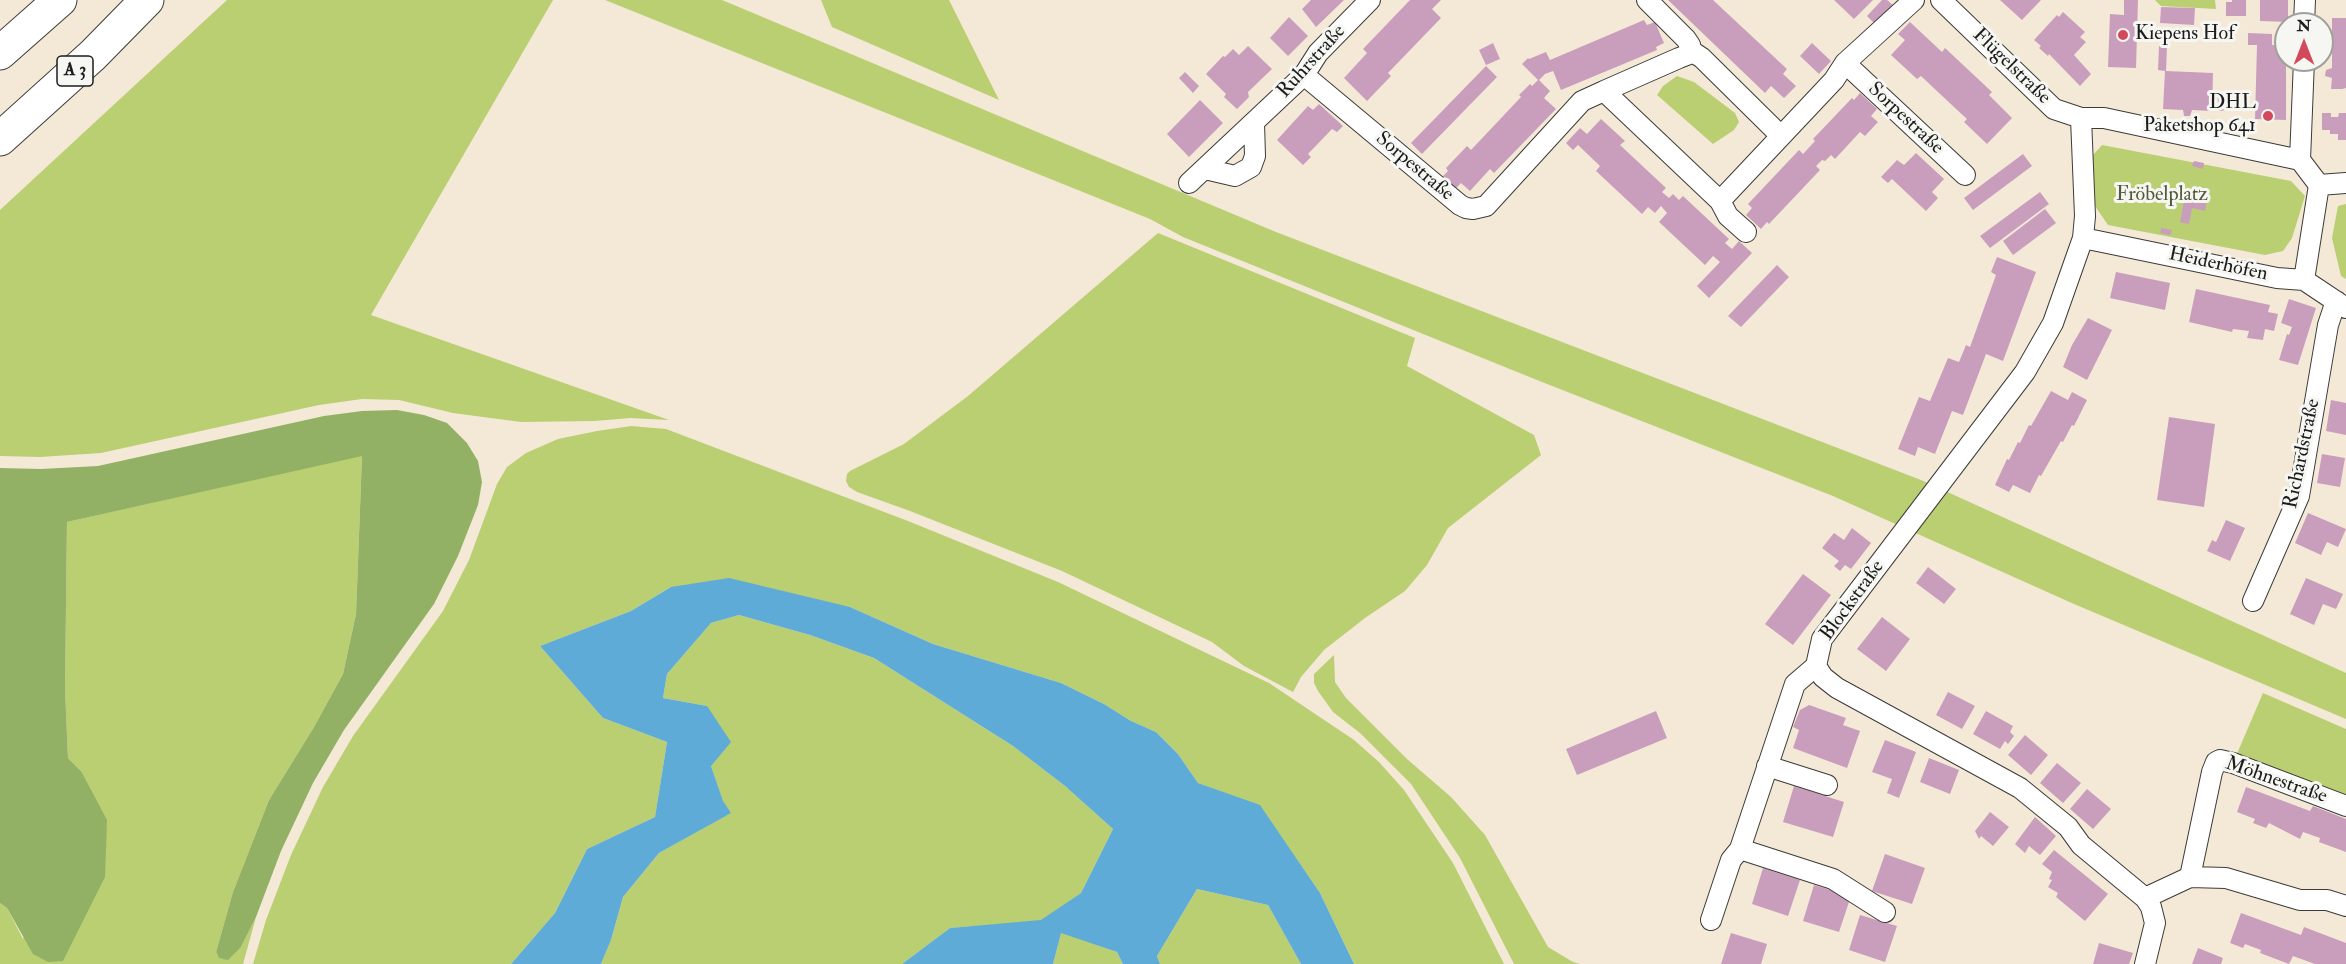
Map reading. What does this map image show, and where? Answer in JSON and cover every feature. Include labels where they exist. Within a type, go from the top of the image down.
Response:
[{"type":"highway","points":[[0,53],[60,0]]},
{"type":"highway","name":"A 3","points":[[0,139],[93,55],[147,0]]},
{"type":"street","name":"Ruhrstraße","points":[[1189,183],[1304,75],[1318,53],[1370,0]]},
{"type":"street","points":[[1647,0],[1686,39],[1692,53],[1702,58],[1780,136]]},
{"type":"street","points":[[1720,201],[1834,80],[1845,63],[1914,0]]},
{"type":"street","name":"Flügelstraße","points":[[1941,0],[2054,109],[2081,118],[2104,117],[2300,159]]},
{"type":"street","name":"Sorpestraße","points":[[1304,75],[1460,206],[1473,209],[1486,206],[1582,101],[1692,53]]},
{"type":"street","name":"Sorpestraße","points":[[1845,63],[1965,175]]},
{"type":"street","points":[[2304,72],[2300,159],[2319,185],[2304,280]]},
{"type":"street","points":[[1604,91],[1720,201],[1728,216],[1746,232]]},
{"type":"street","name":"Blockstraße","points":[[2081,118],[2085,216],[2083,237],[2062,302],[2034,359],[1822,639],[1816,666],[1823,677],[1837,688],[2020,788],[2068,827],[2081,845],[2145,898]]},
{"type":"street","points":[[1205,169],[1235,176],[1251,167],[1255,156],[1254,123]]},
{"type":"street","points":[[2319,185],[2346,183]]},
{"type":"street","name":"Heiderhöfen","points":[[2083,237],[2277,278],[2304,280],[2341,305]]},
{"type":"street","name":"Richardstraße","points":[[2253,601],[2299,496],[2328,325],[2341,305]]},
{"type":"street","points":[[1711,920],[1731,860],[1740,849],[1795,684],[1816,666]]},
{"type":"street","name":"Möhnestraße","points":[[2190,877],[2212,772],[2216,762],[2220,760],[2228,761],[2346,806]]},
{"type":"street","points":[[1767,766],[1827,785]]},
{"type":"street","points":[[1740,849],[1833,879],[1886,912]]},
{"type":"street","points":[[2145,964],[2153,936],[2155,917],[2145,898],[2190,877],[2226,878],[2300,900],[2327,900],[2346,906]]},
{"type":"green space","points":[[227,0],[553,0],[371,315],[669,420],[630,418],[521,422],[453,413],[399,400],[362,399],[319,405],[101,453],[40,457],[0,456],[0,210]]},
{"type":"green space","points":[[605,0],[722,0],[1276,232],[1921,480],[2346,673],[2346,719],[2074,604],[1833,496],[1542,382],[1183,237],[1150,219]]},
{"type":"green space","points":[[821,0],[949,0],[999,100],[832,27]]},
{"type":"green space","points":[[2155,0],[2215,0],[2216,9],[2161,6]]},
{"type":"green space","points":[[1677,76],[1694,82],[1735,113],[1739,122],[1734,130],[1713,144],[1657,95],[1663,86]]},
{"type":"green space","name":"Fröbelplatz","points":[[2102,145],[2291,181],[2305,196],[2292,238],[2283,251],[2265,255],[2108,225],[2095,206],[2093,155]]},
{"type":"green space","points":[[2346,204],[2346,279],[2341,276],[2332,238],[2338,206]]},
{"type":"green space","points":[[1158,233],[1415,338],[1407,366],[1534,435],[1541,455],[1448,528],[1427,565],[1405,591],[1324,650],[1301,677],[1293,692],[1244,666],[1212,642],[1062,571],[857,492],[849,487],[846,481],[850,471],[904,444],[968,396]]},
{"type":"green space","points":[[397,410],[424,415],[447,423],[467,443],[478,461],[482,482],[478,505],[458,556],[434,604],[344,730],[313,783],[281,851],[256,917],[241,947],[228,960],[219,958],[216,952],[233,892],[269,800],[314,727],[343,674],[356,614],[362,456],[67,522],[65,689],[68,758],[81,771],[107,820],[105,877],[63,961],[48,962],[33,954],[7,908],[0,903],[0,468],[41,469],[98,466],[324,416],[362,411]]},
{"type":"green space","points":[[631,426],[666,429],[908,521],[1058,582],[1269,683],[1354,740],[1379,762],[1404,790],[1453,863],[1504,964],[1354,964],[1320,893],[1260,806],[1198,783],[1178,754],[1156,732],[1061,683],[933,644],[850,607],[671,587],[631,611],[540,646],[603,718],[667,742],[655,817],[587,849],[555,913],[511,964],[253,964],[266,920],[291,855],[323,787],[353,736],[443,611],[469,560],[497,484],[507,467],[526,453],[558,439]]},
{"type":"green space","points":[[362,455],[356,614],[343,674],[314,727],[269,800],[233,892],[216,952],[219,958],[228,959],[241,947],[256,917],[243,964],[0,964],[0,903],[7,908],[23,939],[81,771],[68,758],[65,689],[67,522]]},
{"type":"green space","points":[[739,615],[810,635],[874,658],[1013,746],[1065,786],[1113,829],[1081,893],[1041,921],[950,928],[902,964],[601,964],[611,940],[623,897],[659,853],[730,813],[723,802],[711,766],[707,706],[663,698],[667,674],[711,623]]},
{"type":"green space","points":[[1334,655],[1335,682],[1346,698],[1407,759],[1451,797],[1485,835],[1548,947],[1580,964],[1514,964],[1460,858],[1411,784],[1360,733],[1333,712],[1318,691],[1314,683],[1314,674]]},
{"type":"green space","points":[[2263,693],[2346,729],[2346,804],[2233,763]]},
{"type":"green space","points":[[1197,889],[1268,905],[1301,964],[1160,964],[1157,956]]},
{"type":"green space","points":[[1061,932],[1117,952],[1123,964],[1053,964]]},
{"type":"water","points":[[729,578],[850,607],[933,644],[1061,683],[1156,732],[1178,754],[1198,783],[1260,805],[1320,893],[1354,964],[1301,964],[1268,905],[1197,889],[1157,956],[1160,964],[1123,964],[1117,952],[1061,933],[1053,964],[902,964],[950,928],[1041,920],[1081,893],[1113,829],[1065,786],[1013,746],[874,658],[810,635],[739,615],[711,623],[667,674],[663,698],[707,706],[731,742],[711,766],[723,801],[731,813],[659,853],[623,897],[611,940],[601,964],[511,964],[555,913],[587,849],[655,817],[667,742],[603,718],[540,646],[631,611],[671,587]]},
{"type":"building","points":[[1311,0],[1344,0],[1316,27],[1302,9]]},
{"type":"building","points":[[1410,0],[1441,0],[1432,9],[1441,18],[1388,73],[1391,76],[1367,101],[1344,78],[1367,53],[1363,49]]},
{"type":"building","points":[[1668,0],[1713,0],[1787,69],[1783,74],[1796,86],[1784,98],[1771,86],[1765,93]]},
{"type":"building","points":[[1834,0],[1873,0],[1854,19]]},
{"type":"building","points":[[1882,0],[1887,0],[1894,6],[1875,24],[1867,16]]},
{"type":"building","points":[[2000,0],[2041,0],[2022,20]]},
{"type":"building","name":"Kiepens Hof","points":[[2124,0],[2138,0],[2136,68],[2108,67],[2110,14],[2124,15]]},
{"type":"building","points":[[2232,0],[2246,0],[2246,16],[2226,16],[2226,2],[2232,2]]},
{"type":"building","points":[[2260,0],[2288,0],[2288,12],[2274,12],[2274,22],[2260,21]]},
{"type":"building","points":[[2161,7],[2195,8],[2194,25],[2160,23]]},
{"type":"building","points":[[2063,12],[2085,32],[2080,37],[2086,42],[2074,55],[2091,74],[2080,86],[2049,54],[2048,56],[2039,48],[2041,46],[2034,40],[2057,15],[2059,17]]},
{"type":"building","points":[[1289,17],[1308,36],[1288,56],[1270,38]]},
{"type":"building","points":[[2334,18],[2346,18],[2346,88],[2331,89],[2332,78],[2325,76],[2326,72],[2334,72]]},
{"type":"building","points":[[1644,20],[1647,25],[1655,22],[1664,43],[1656,47],[1657,50],[1561,90],[1553,71],[1545,74],[1539,80],[1550,91],[1544,98],[1556,109],[1494,173],[1490,169],[1470,191],[1461,183],[1455,189],[1442,177],[1448,171],[1446,168],[1467,146],[1471,150],[1521,97],[1519,95],[1530,84],[1532,86],[1538,80],[1522,64],[1528,58],[1546,52],[1550,60]]},
{"type":"building","points":[[1910,22],[1942,52],[1945,48],[1992,92],[1989,95],[2012,118],[1987,144],[1964,122],[1967,119],[1921,76],[1917,79],[1891,55],[1905,40],[1898,34]]},
{"type":"building","points":[[2248,33],[2272,34],[2274,72],[2286,72],[2286,120],[2255,119],[2257,45],[2248,45]]},
{"type":"building","points":[[1493,43],[1500,59],[1486,65],[1479,50]]},
{"type":"building","points":[[1812,43],[1831,61],[1819,74],[1800,56]]},
{"type":"building","points":[[1248,46],[1272,69],[1248,92],[1249,97],[1237,109],[1206,74],[1233,49],[1239,55]]},
{"type":"building","points":[[2159,46],[2167,47],[2166,71],[2213,73],[2212,111],[2192,110],[2190,116],[2184,116],[2183,110],[2163,109],[2165,71],[2158,70]]},
{"type":"building","points":[[1486,66],[1497,77],[1422,154],[1411,143]]},
{"type":"building","points":[[1185,72],[1199,86],[1193,93],[1179,78]]},
{"type":"building","points":[[1860,93],[1877,109],[1871,116],[1878,122],[1865,136],[1860,132],[1835,159],[1831,155],[1825,161],[1822,160],[1816,166],[1820,170],[1769,224],[1767,222],[1761,229],[1746,215],[1752,208],[1748,204],[1799,150],[1803,154],[1815,141],[1813,139],[1852,98],[1854,100]]},
{"type":"building","points":[[2226,93],[2228,110],[2219,111],[2217,94]]},
{"type":"building","points":[[1200,100],[1223,123],[1189,157],[1167,134]]},
{"type":"building","points":[[1319,104],[1343,126],[1337,132],[1332,129],[1308,154],[1311,157],[1303,165],[1277,140],[1308,106],[1313,110]]},
{"type":"building","points":[[2322,113],[2331,113],[2331,117],[2338,117],[2339,113],[2346,113],[2346,140],[2338,140],[2338,134],[2330,134],[2330,130],[2322,130]]},
{"type":"building","points":[[1601,119],[1625,141],[1620,145],[1666,188],[1662,192],[1669,198],[1673,194],[1679,200],[1683,196],[1729,239],[1725,243],[1732,249],[1739,241],[1752,253],[1709,298],[1697,286],[1720,262],[1713,256],[1705,265],[1659,222],[1667,213],[1661,206],[1655,213],[1648,207],[1642,214],[1596,171],[1600,166],[1578,145],[1573,150],[1566,143],[1580,128],[1587,134]]},
{"type":"building","points":[[1916,153],[1944,179],[1932,192],[1938,198],[1926,211],[1892,179],[1888,183],[1881,177],[1897,160],[1904,165]]},
{"type":"building","points":[[2023,154],[2032,166],[1973,210],[1964,198]]},
{"type":"building","points":[[2194,161],[2204,163],[2203,169],[2192,166]]},
{"type":"building","points":[[2040,192],[2049,204],[1990,248],[1980,236]]},
{"type":"building","points":[[2185,196],[2207,200],[2205,211],[2192,208],[2189,224],[2180,222]]},
{"type":"building","points":[[2045,209],[2056,223],[2013,255],[2003,241]]},
{"type":"building","points":[[2161,228],[2172,230],[2170,235],[2160,233]]},
{"type":"building","points":[[1997,257],[2036,272],[2003,361],[1986,354],[1963,415],[1952,411],[1935,454],[1918,447],[1915,456],[1898,449],[1919,397],[1930,401],[1948,358],[1959,362],[1966,345],[1970,347],[1996,275],[1991,272]]},
{"type":"building","points":[[1777,265],[1789,277],[1741,327],[1728,316]]},
{"type":"building","points":[[2116,272],[2170,283],[2165,310],[2110,298]]},
{"type":"building","points":[[2196,289],[2270,305],[2268,312],[2278,314],[2274,331],[2265,329],[2263,340],[2247,338],[2249,331],[2233,329],[2232,332],[2189,322]]},
{"type":"building","points":[[2289,299],[2316,308],[2298,365],[2279,360],[2287,334],[2289,335],[2292,327],[2281,323]]},
{"type":"building","points":[[2088,318],[2112,330],[2087,380],[2063,367],[2072,345]]},
{"type":"building","points":[[2051,391],[2068,400],[2072,392],[2087,400],[2074,426],[2072,425],[2063,442],[2061,441],[2030,493],[2013,485],[2009,492],[1995,485],[2007,459],[2009,460],[2018,442],[2020,443],[2029,425],[2031,426]]},
{"type":"building","points":[[2331,400],[2346,403],[2346,435],[2326,431]]},
{"type":"building","points":[[2169,417],[2215,424],[2204,507],[2157,500]]},
{"type":"building","points":[[2322,454],[2345,458],[2340,487],[2317,483]]},
{"type":"building","points":[[2308,513],[2346,529],[2338,547],[2327,542],[2321,555],[2295,543]]},
{"type":"building","points":[[2226,520],[2245,528],[2230,561],[2207,551],[2212,540],[2216,542]]},
{"type":"building","points":[[1852,528],[1871,543],[1851,569],[1845,565],[1840,571],[1834,566],[1839,561],[1822,548],[1834,533],[1844,540]]},
{"type":"building","points":[[1928,567],[1956,589],[1944,604],[1916,583]]},
{"type":"building","points":[[1803,574],[1831,595],[1793,645],[1765,624]]},
{"type":"building","points":[[2306,578],[2343,594],[2336,609],[2323,604],[2314,625],[2290,614]]},
{"type":"building","points":[[1882,617],[1910,639],[1886,671],[1857,649]]},
{"type":"building","points":[[1948,692],[1975,706],[1962,729],[1936,715]]},
{"type":"building","points":[[1809,705],[1846,718],[1843,725],[1860,731],[1847,768],[1793,748],[1799,730],[1793,727],[1800,710]]},
{"type":"building","points":[[1656,711],[1667,738],[1577,775],[1566,749]]},
{"type":"building","points":[[1986,711],[2013,726],[2010,732],[2014,736],[2008,744],[2005,741],[2000,749],[1973,734]]},
{"type":"building","points":[[2025,735],[2048,755],[2031,775],[2008,755]]},
{"type":"building","points":[[1885,740],[1916,752],[1899,798],[1887,793],[1892,779],[1872,772]]},
{"type":"building","points":[[1929,758],[1959,770],[1950,794],[1920,782]]},
{"type":"building","points":[[2057,763],[2081,783],[2063,803],[2040,783]]},
{"type":"building","points":[[1794,786],[1844,802],[1833,837],[1783,822]]},
{"type":"building","points":[[2246,787],[2310,811],[2313,806],[2346,819],[2346,852],[2319,842],[2320,838],[2303,832],[2300,839],[2269,823],[2266,828],[2253,823],[2255,819],[2237,812]]},
{"type":"building","points":[[2087,789],[2111,809],[2093,829],[2070,809]]},
{"type":"building","points":[[1990,812],[2009,827],[1993,846],[1981,836],[1979,839],[1975,831]]},
{"type":"building","points":[[2035,817],[2056,836],[2040,855],[2029,846],[2025,853],[2015,844]]},
{"type":"building","points":[[2054,850],[2108,894],[2085,921],[2056,897],[2058,893],[2048,887],[2052,880],[2049,879],[2052,872],[2042,864]]},
{"type":"building","points":[[1885,854],[1925,868],[1912,904],[1872,891]]},
{"type":"building","points":[[1763,868],[1800,880],[1788,916],[1752,904]]},
{"type":"building","points":[[1814,885],[1851,896],[1839,932],[1803,921]]},
{"type":"building","points":[[2241,913],[2301,935],[2304,927],[2346,943],[2346,964],[2315,964],[2293,956],[2289,964],[2260,953],[2261,950],[2245,944],[2243,948],[2230,943]]},
{"type":"building","points":[[1860,915],[1897,926],[1885,962],[1849,950]]},
{"type":"building","points":[[1731,933],[1767,944],[1761,964],[1721,964]]},
{"type":"building","points":[[2099,943],[2133,953],[2129,964],[2093,964]]},
{"type":"building","points":[[2198,948],[2223,958],[2221,964],[2192,964]]},
{"type":"place","name":"Kiepens Hof","points":[[2123,35]]},
{"type":"place","name":"DHL Paketshop 641","points":[[2268,116]]}]
